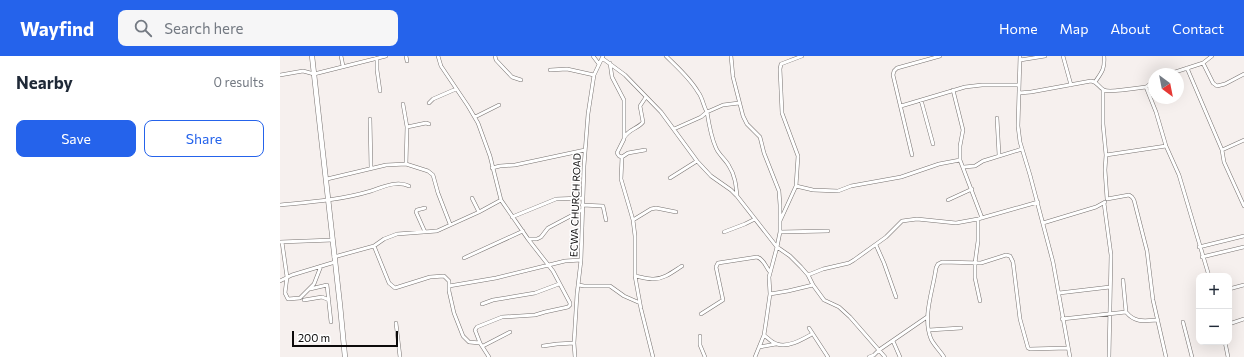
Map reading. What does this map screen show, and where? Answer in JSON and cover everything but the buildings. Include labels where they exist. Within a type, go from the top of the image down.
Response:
[{"type":"street","points":[[312,56],[345,357]]},
{"type":"street","points":[[341,56],[344,66]]},
{"type":"street","points":[[280,75],[303,71],[314,74],[377,57],[386,56]]},
{"type":"street","points":[[406,56],[407,60]]},
{"type":"street","points":[[438,56],[441,66],[475,117],[490,156],[501,200],[528,239],[548,264],[570,305],[577,310]]},
{"type":"street","points":[[495,56],[496,60],[512,77],[521,80]]},
{"type":"street","points":[[593,56],[599,64]]},
{"type":"street","points":[[666,56],[702,97],[704,108],[707,112],[713,141],[717,151],[729,166],[733,174],[736,182],[737,196]]},
{"type":"street","points":[[731,56],[733,77],[739,103],[747,124],[760,137],[764,153],[778,191],[780,221],[778,247],[769,277],[770,294],[764,335],[755,357]]},
{"type":"street","points":[[780,221],[796,186],[798,156],[782,113],[780,69],[782,64],[802,56]]},
{"type":"street","points":[[912,154],[893,75],[894,71],[897,68],[940,56]]},
{"type":"street","points":[[1020,56],[1018,126],[1022,149],[1038,202],[1059,293],[1062,319],[1070,357]]},
{"type":"street","points":[[1020,60],[1045,56]]},
{"type":"street","points":[[1063,56],[1071,84]]},
{"type":"street","points":[[1095,82],[1103,71],[1104,56]]},
{"type":"street","points":[[1184,69],[1203,63],[1212,56]]},
{"type":"street","points":[[377,57],[376,70],[380,91]]},
{"type":"street","points":[[602,57],[625,75],[661,112],[696,161],[711,176],[737,196],[778,247],[790,256],[808,275],[824,300],[839,307],[850,317],[885,357]]},
{"type":"street","name":"ECWA CHURCH ROAD","points":[[575,357],[574,344],[581,260],[582,205],[588,114],[594,75],[602,57]]},
{"type":"street","points":[[610,63],[612,77],[624,100],[624,139]]},
{"type":"street","points":[[1203,63],[1213,83],[1217,86],[1225,84],[1244,74]]},
{"type":"street","points":[[1187,68],[1222,150],[1224,162],[1244,206]]},
{"type":"street","points":[[550,70],[567,69],[594,75]]},
{"type":"street","points":[[1019,93],[1071,84],[1095,82],[1104,90],[1110,92],[1146,87],[1156,112],[1166,146],[1179,175],[1208,273]]},
{"type":"street","points":[[901,106],[953,90],[982,85],[1019,85]]},
{"type":"street","points":[[429,103],[433,99],[456,89]]},
{"type":"street","points":[[953,90],[963,130],[960,146],[960,160],[964,167],[982,218]]},
{"type":"street","points":[[1043,223],[1096,207],[1104,203],[1107,199],[1105,170],[1106,155],[1103,124],[1104,90]]},
{"type":"street","points":[[622,157],[618,156],[617,153],[626,134],[641,125],[643,122],[640,106],[646,97]]},
{"type":"street","points":[[921,100],[933,144]]},
{"type":"street","points":[[674,129],[701,117],[707,112],[722,105],[739,103]]},
{"type":"street","points":[[403,104],[407,127],[406,164]]},
{"type":"street","points":[[475,117],[499,105]]},
{"type":"street","points":[[997,118],[998,155]]},
{"type":"street","points":[[370,119],[371,168]]},
{"type":"street","points":[[407,127],[426,123],[429,124]]},
{"type":"street","points":[[1222,150],[1244,140]]},
{"type":"street","points":[[1106,155],[1166,146]]},
{"type":"street","points":[[964,167],[975,166],[998,155],[1022,149]]},
{"type":"street","points":[[492,168],[515,165],[585,150]]},
{"type":"street","points":[[622,157],[628,153],[645,150]]},
{"type":"street","points":[[622,157],[621,179],[633,220],[635,236],[635,276],[653,357]]},
{"type":"street","points":[[796,186],[827,192],[838,191],[851,186],[901,176],[939,164],[960,160]]},
{"type":"street","points":[[670,178],[696,161]]},
{"type":"street","points":[[326,179],[386,165],[406,164],[428,171],[433,174],[438,193],[450,224]]},
{"type":"street","points":[[280,205],[328,200],[370,191],[386,185],[404,183],[409,186]]},
{"type":"street","points":[[948,200],[972,189]]},
{"type":"street","points":[[1107,199],[1129,195],[1134,200],[1147,251],[1153,300],[1166,357]]},
{"type":"street","points":[[472,198],[479,212]]},
{"type":"street","points":[[512,217],[556,199],[583,198]]},
{"type":"street","points":[[280,281],[287,277],[374,246],[384,239],[397,234],[436,231],[479,212],[501,200]]},
{"type":"street","points":[[808,275],[823,269],[849,263],[876,245],[902,221],[917,219],[956,222],[978,219],[1038,202]]},
{"type":"street","points":[[1104,203],[1111,255],[1109,357]]},
{"type":"street","points":[[582,205],[603,206],[606,220]]},
{"type":"street","points":[[425,208],[417,210],[416,212],[425,232]]},
{"type":"street","points":[[633,220],[651,209],[656,208],[676,212]]},
{"type":"street","points":[[528,239],[537,239],[541,237],[543,232],[548,228],[582,210]]},
{"type":"street","points":[[724,232],[755,219]]},
{"type":"street","points":[[978,219],[975,283],[980,301]]},
{"type":"street","points":[[464,258],[523,231]]},
{"type":"street","points":[[780,232],[828,231]]},
{"type":"street","points":[[1199,247],[1244,236]]},
{"type":"street","points":[[321,266],[314,284],[300,298],[288,299],[285,293],[287,277],[281,242],[333,240]]},
{"type":"street","points":[[876,245],[896,297]]},
{"type":"street","points":[[374,246],[392,287],[398,288],[430,277],[444,276],[447,278],[449,281],[454,313],[464,336],[470,342],[481,344],[510,332]]},
{"type":"street","points":[[1202,257],[1244,247]]},
{"type":"street","points":[[944,357],[932,340],[927,317],[938,264],[942,262],[975,263],[1006,255],[1010,256],[1015,270],[1020,319],[1028,348],[1068,348]]},
{"type":"street","points":[[701,314],[723,300],[716,267],[718,264],[757,257],[761,258],[770,272]]},
{"type":"street","points":[[449,286],[496,278],[548,264],[581,260]]},
{"type":"street","points":[[635,276],[652,279],[659,278],[670,274],[682,266]]},
{"type":"street","points":[[1123,280],[1126,312],[1131,319],[1142,321],[1158,320]]},
{"type":"street","points":[[482,304],[493,300],[535,293],[559,284]]},
{"type":"street","points":[[308,289],[327,285],[331,322]]},
{"type":"street","points":[[579,285],[610,286],[628,298],[640,303]]},
{"type":"street","points":[[770,294],[813,285]]},
{"type":"street","points":[[1232,288],[1244,285]]},
{"type":"street","points":[[1059,293],[1110,287]]},
{"type":"street","points":[[304,300],[322,297],[329,300]]},
{"type":"street","points":[[489,357],[481,344],[475,330],[476,327],[502,317],[535,315],[570,305]]},
{"type":"street","points":[[1062,319],[1126,312]]},
{"type":"street","points":[[869,357],[927,317]]},
{"type":"street","points":[[1232,323],[1244,319]]},
{"type":"street","points":[[1183,322],[1192,357]]},
{"type":"street","points":[[396,323],[400,357]]},
{"type":"street","points":[[809,328],[828,357]]},
{"type":"street","points":[[929,330],[961,328]]},
{"type":"street","points":[[759,347],[776,344],[785,345],[798,342],[812,334]]},
{"type":"street","points":[[764,335],[776,344]]},
{"type":"street","points":[[700,336],[700,345],[705,357]]},
{"type":"street","points":[[893,341],[900,357]]},
{"type":"street","points":[[543,346],[574,344]]},
{"type":"street","points":[[1225,345],[1228,357]]}]
